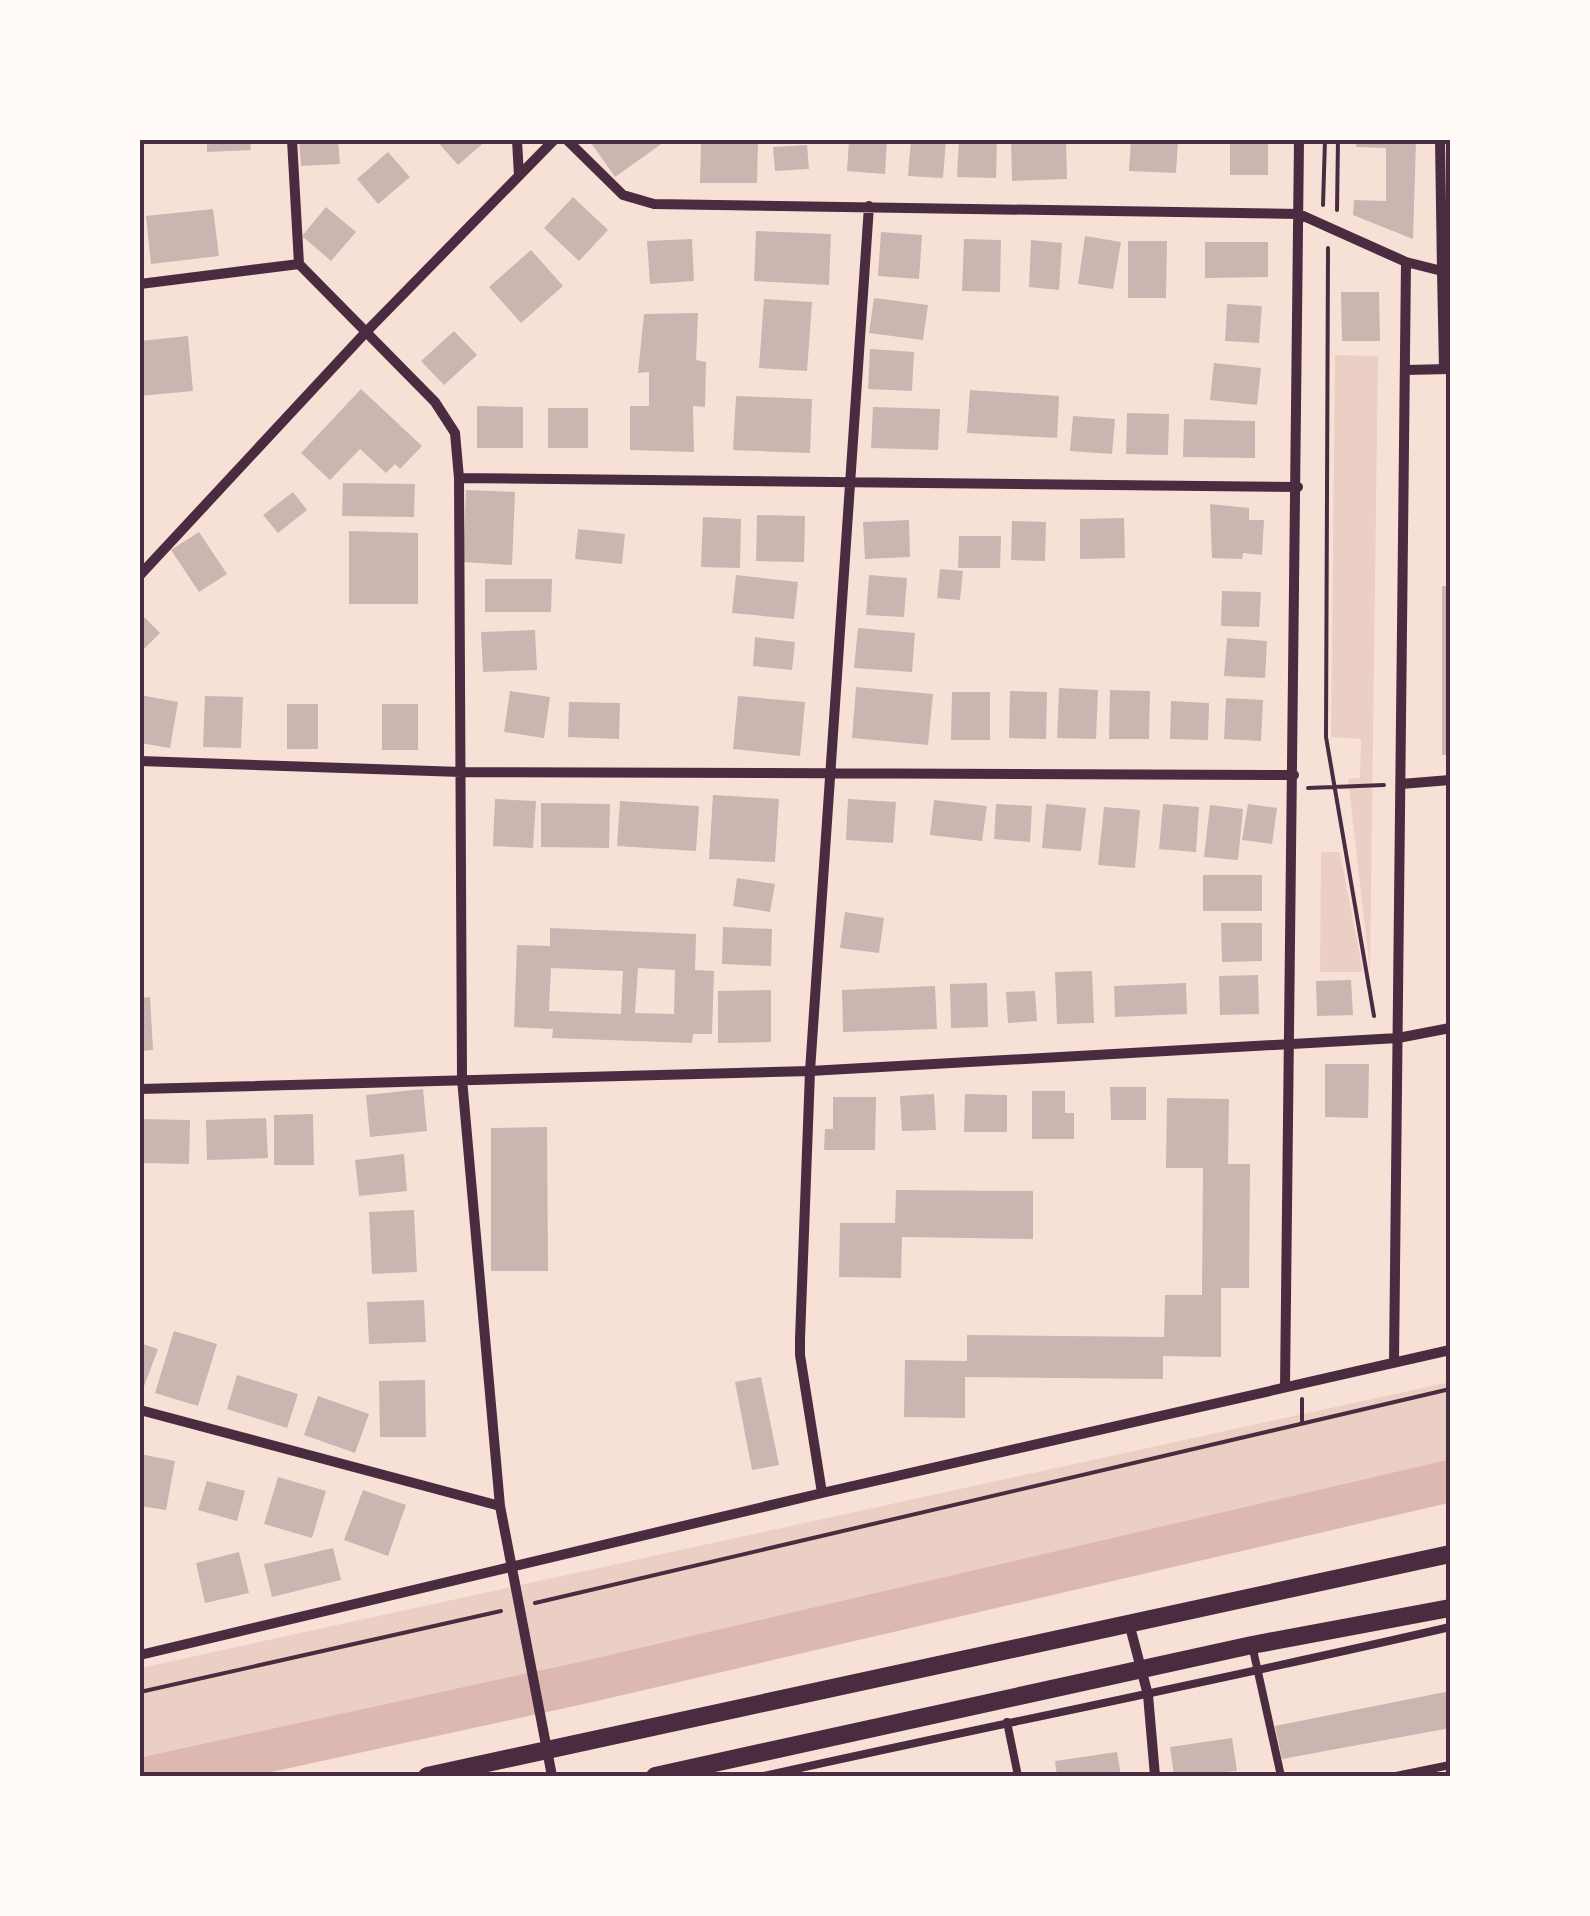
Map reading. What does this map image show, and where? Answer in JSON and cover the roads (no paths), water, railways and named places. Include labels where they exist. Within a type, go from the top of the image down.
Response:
[{"type":"street","points":[[292,140],[299,264],[435,402],[456,433],[462,1079],[500,1506],[552,1776]]},
{"type":"street","points":[[516,140],[520,176]]},
{"type":"street","points":[[140,576],[366,332],[554,140]]},
{"type":"street","points":[[567,140],[623,195],[654,204],[1299,214],[1406,262],[1442,271]]},
{"type":"street","points":[[1286,1387],[1299,140]]},
{"type":"street","points":[[1406,370],[1447,369],[1440,140]]},
{"type":"street","points":[[822,1492],[800,1355],[810,1070],[868,206]]},
{"type":"street","points":[[1394,1362],[1406,262]]},
{"type":"street","points":[[140,284],[299,264]]},
{"type":"street","points":[[459,478],[1298,487]]},
{"type":"street","points":[[140,761],[461,772],[1294,775]]},
{"type":"street","points":[[1402,784],[1450,780]]},
{"type":"street","points":[[140,1089],[810,1070],[1398,1038],[1450,1028]]},
{"type":"street","points":[[140,1654],[822,1492],[1450,1350]]},
{"type":"street","points":[[140,1410],[500,1506]]},
{"type":"street","points":[[428,1776],[1450,1554]]},
{"type":"street","points":[[654,1776],[1252,1645],[1450,1608]]},
{"type":"street","points":[[1128,1622],[1148,1695],[1155,1776]]},
{"type":"lane","points":[[764,1776],[1258,1672],[1450,1627]]},
{"type":"lane","points":[[1252,1645],[1282,1776]]},
{"type":"lane","points":[[1007,1722],[1018,1776]]},
{"type":"lane","points":[[1396,1776],[1450,1765]]},
{"type":"waterway","points":[[154,1776],[586,1682],[1450,1481]]}]
